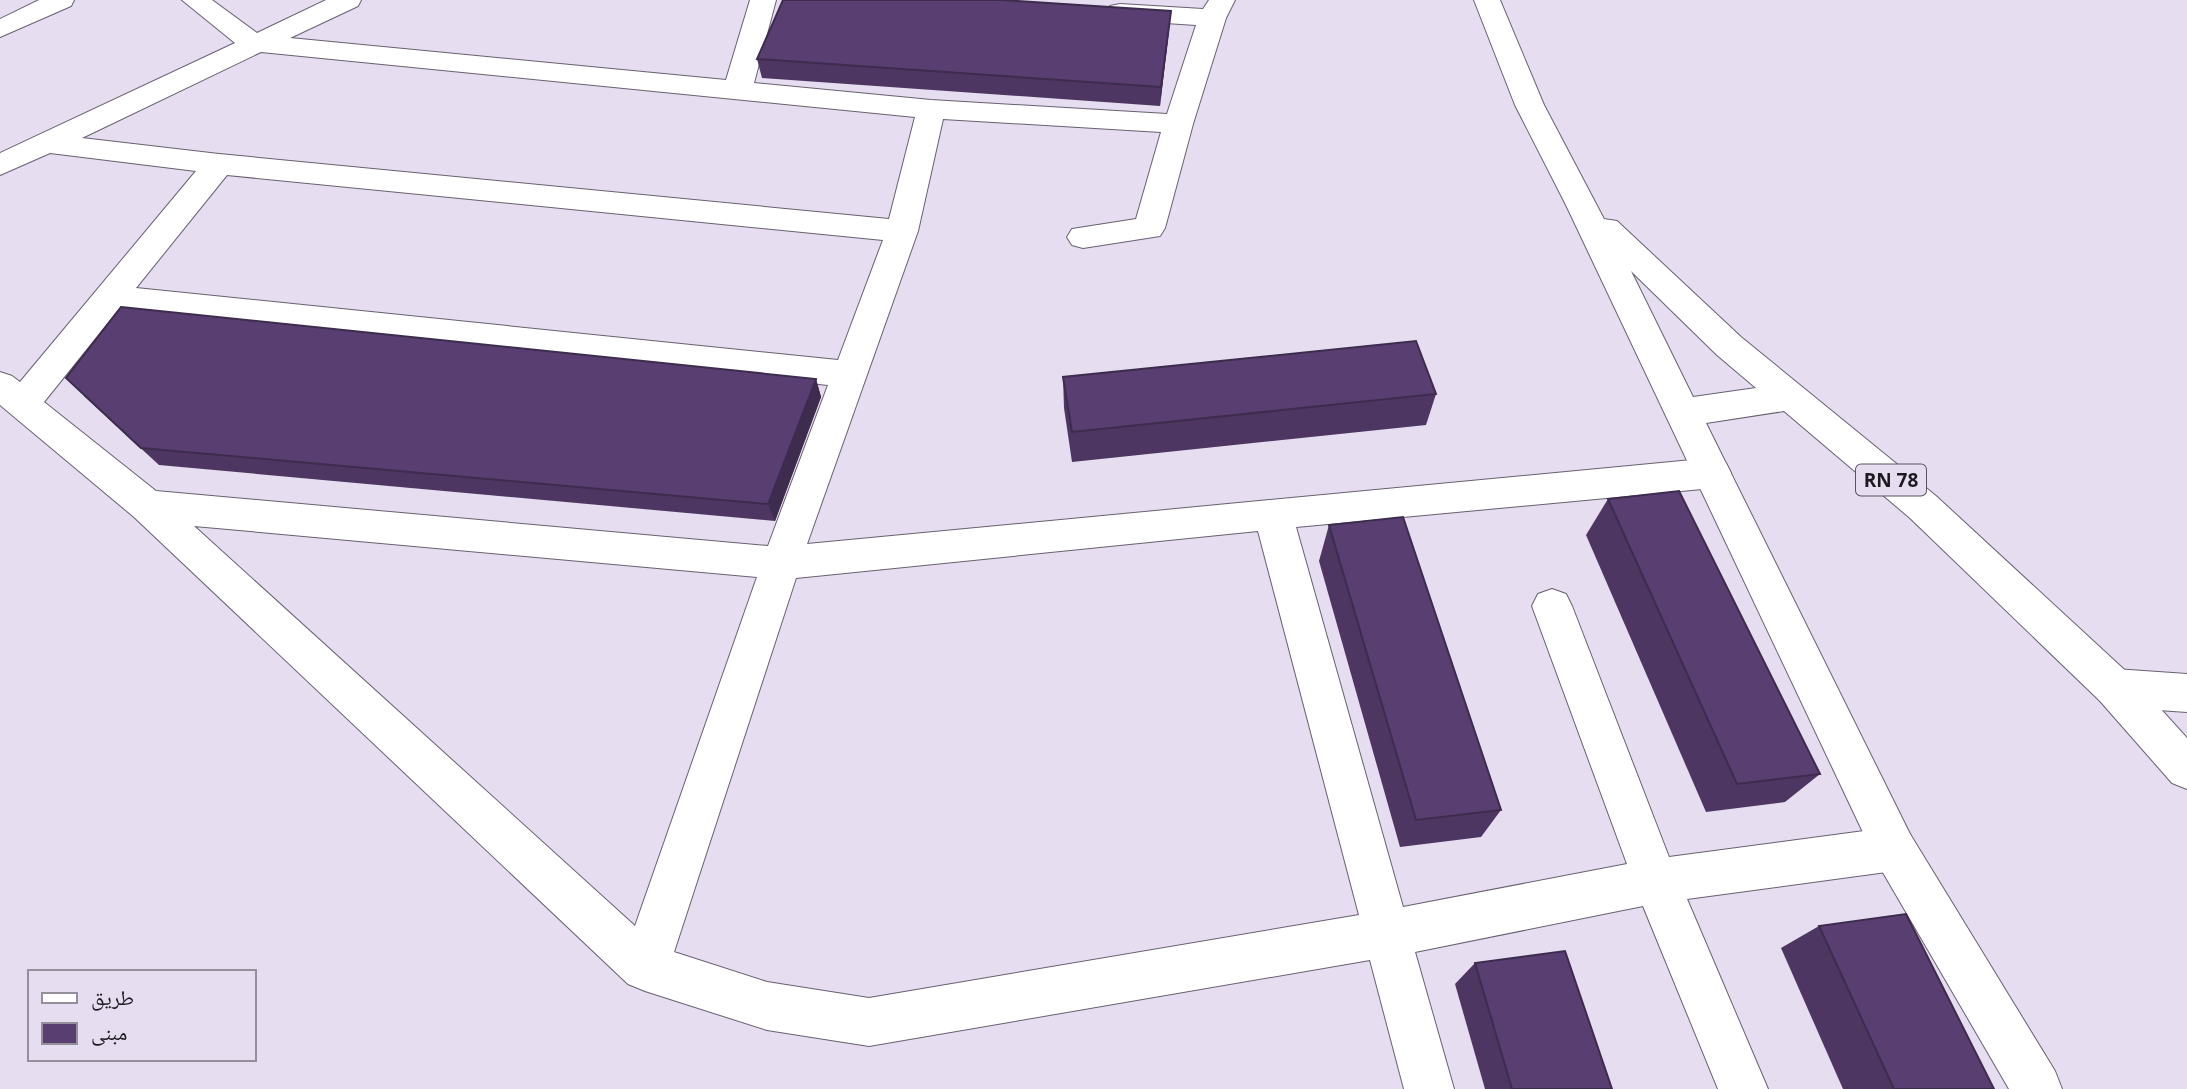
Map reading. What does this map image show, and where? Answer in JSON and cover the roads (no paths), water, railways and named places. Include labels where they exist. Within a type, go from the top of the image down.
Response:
[{"type":"street","points":[[0,29],[61,0]]},
{"type":"street","points":[[195,0],[253,43],[931,109],[1178,124]]},
{"type":"street","points":[[0,165],[348,0]]},
{"type":"street","points":[[737,92],[763,0]]},
{"type":"street","name":"RN 78","points":[[1488,0],[1524,95],[1582,205],[1675,298],[1923,507],[2115,688],[2187,769]]},
{"type":"street","points":[[1083,237],[1149,229],[1178,124],[1217,9],[1091,10]]},
{"type":"street","points":[[645,967],[781,563],[901,231],[931,109]]},
{"type":"street","points":[[46,143],[219,164],[901,231]]},
{"type":"street","points":[[219,164],[110,297],[12,394],[147,506],[645,967],[767,1006],[869,1022],[1386,934],[1656,881],[1894,849]]},
{"type":"street","points":[[1582,205],[1894,849],[2037,1089]]},
{"type":"street","points":[[110,297],[850,374]]},
{"type":"street","points":[[1684,412],[1791,397]]},
{"type":"street","points":[[147,506],[781,563],[1713,473]]},
{"type":"street","points":[[1273,514],[1429,1089]]},
{"type":"street","points":[[1552,606],[1656,881],[1743,1089]]},
{"type":"street","points":[[2115,688],[2187,693]]}]
